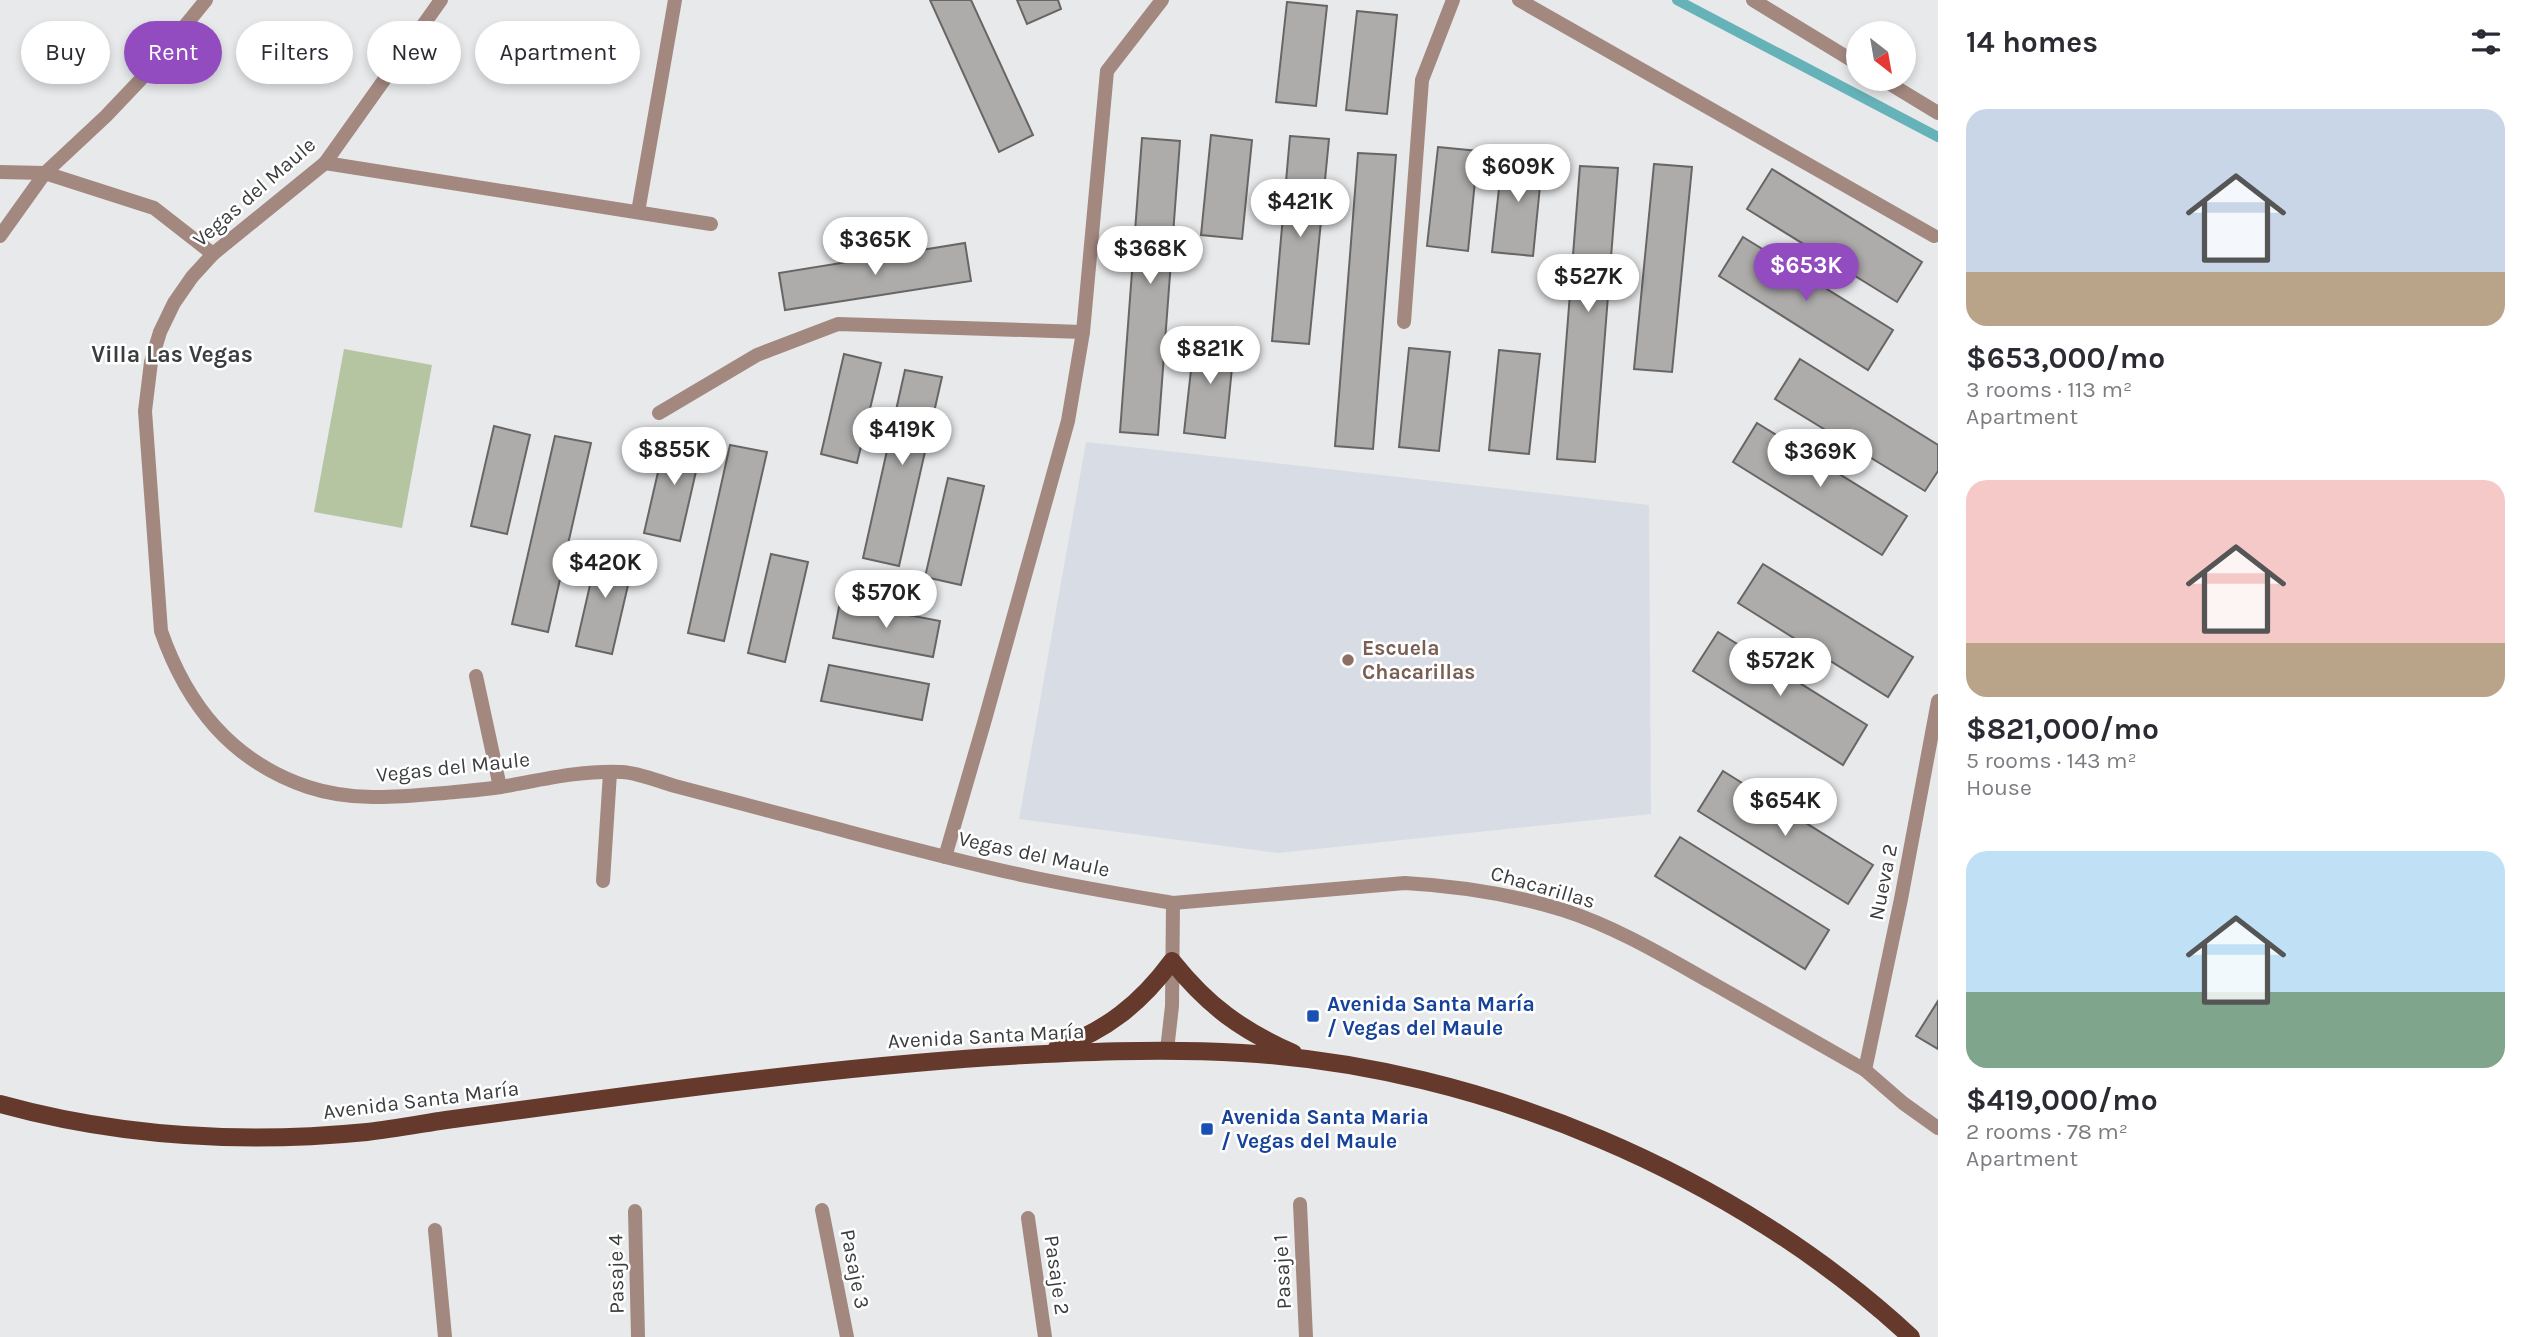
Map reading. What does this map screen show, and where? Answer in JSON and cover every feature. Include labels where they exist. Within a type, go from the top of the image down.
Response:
[{"type":"main road","points":[[1019,1056],[1049,1051],[1105,1027],[1145,995],[1172,961],[1210,1004],[1231,1021],[1261,1039],[1293,1053],[1326,1062]]},
{"type":"main road","name":"Avenida Santa María","points":[[0,1104],[113,1128],[235,1138],[303,1137],[372,1132],[739,1080],[881,1065],[1167,1050],[1247,1053],[1326,1062],[1404,1077],[1481,1097],[1557,1122],[1630,1153],[1701,1188],[1770,1229],[1835,1274],[1911,1337]]},
{"type":"street","points":[[0,236],[45,173],[144,76],[206,0]]},
{"type":"street","name":"Vegas del Maule","points":[[440,0],[325,163],[213,254],[192,277],[174,303],[160,332],[147,387],[147,437],[161,631],[186,689],[204,715],[226,738],[251,758],[307,787],[339,795],[371,798],[500,787],[542,778],[623,772],[1032,878],[1173,903]]},
{"type":"street","points":[[638,212],[675,0]]},
{"type":"street","points":[[944,857],[1068,421],[1083,331],[1107,71],[1162,0]]},
{"type":"street","points":[[1404,322],[1422,80],[1453,0]]},
{"type":"street","points":[[1519,0],[1934,236]]},
{"type":"street","points":[[1753,0],[1846,57]]},
{"type":"street","points":[[1902,91],[1938,113]]},
{"type":"street","points":[[325,163],[711,224]]},
{"type":"street","points":[[0,172],[45,173],[154,208],[213,254]]},
{"type":"street","points":[[659,413],[757,355],[838,324],[1083,331]]},
{"type":"street","points":[[476,676],[500,787]]},
{"type":"street","name":"Nueva 2","points":[[1865,1070],[1901,899],[1938,701]]},
{"type":"street","points":[[603,881],[610,773]]},
{"type":"street","name":"Chacarillas","points":[[1173,903],[1405,883],[1468,888],[1518,897],[1598,924],[1653,949],[1865,1070],[1903,1103],[1938,1128]]},
{"type":"street","points":[[1167,1050],[1172,1006],[1173,903]]},
{"type":"street","name":"Pasaje 1","points":[[1300,1204],[1306,1337]]},
{"type":"street","name":"Pasaje 3","points":[[822,1210],[847,1337]]},
{"type":"street","name":"Pasaje 4","points":[[635,1211],[638,1337]]},
{"type":"street","name":"Pasaje 2","points":[[1028,1218],[1045,1337]]},
{"type":"street","points":[[435,1230],[445,1337]]},
{"type":"shaded area","name":"Escuela Chacarillas","points":[[1086,442],[1649,505],[1651,814],[1278,853],[1019,819]]},
{"type":"green space","points":[[344,349],[432,365],[402,528],[314,512]]},
{"type":"building","points":[[930,0],[971,0],[1033,135],[999,152]]},
{"type":"building","points":[[1017,0],[1058,0],[1061,9],[1027,24]]},
{"type":"building","points":[[1287,2],[1327,6],[1316,106],[1276,102]]},
{"type":"building","points":[[1357,11],[1397,15],[1387,114],[1346,110]]},
{"type":"building","points":[[1211,135],[1252,140],[1242,239],[1201,235]]},
{"type":"building","points":[[1290,136],[1329,139],[1309,344],[1272,341]]},
{"type":"building","points":[[1142,138],[1180,141],[1158,435],[1120,432]]},
{"type":"building","points":[[1438,147],[1478,151],[1468,251],[1427,246]]},
{"type":"building","points":[[1503,152],[1543,156],[1533,256],[1492,252]]},
{"type":"building","points":[[1358,153],[1396,155],[1373,449],[1335,446]]},
{"type":"building","points":[[1654,164],[1692,167],[1672,372],[1634,369]]},
{"type":"building","points":[[1580,166],[1618,168],[1595,462],[1557,459]]},
{"type":"building","points":[[1772,169],[1922,262],[1897,302],[1747,209]]},
{"type":"building","points":[[1743,237],[1893,330],[1868,370],[1719,276]]},
{"type":"building","points":[[965,243],[971,281],[785,310],[779,273]]},
{"type":"building","points":[[1195,334],[1235,338],[1225,438],[1184,433]]},
{"type":"building","points":[[1409,348],[1450,352],[1439,451],[1399,447]]},
{"type":"building","points":[[1499,350],[1540,354],[1529,454],[1489,450]]},
{"type":"building","points":[[844,354],[881,363],[857,463],[821,454]]},
{"type":"building","points":[[1800,359],[1938,445],[1938,471],[1925,491],[1775,399]]},
{"type":"building","points":[[905,370],[942,377],[899,566],[863,558]]},
{"type":"building","points":[[1757,423],[1907,516],[1882,555],[1733,462]]},
{"type":"building","points":[[494,426],[530,435],[507,534],[471,526]]},
{"type":"building","points":[[667,433],[703,441],[680,541],[644,533]]},
{"type":"building","points":[[555,436],[591,443],[548,632],[512,624]]},
{"type":"building","points":[[730,445],[767,452],[724,641],[688,633]]},
{"type":"building","points":[[948,478],[984,486],[961,585],[925,577]]},
{"type":"building","points":[[599,546],[635,555],[612,654],[576,646]]},
{"type":"building","points":[[771,554],[808,562],[785,662],[748,653]]},
{"type":"building","points":[[1763,564],[1913,657],[1888,697],[1738,603]]},
{"type":"building","points":[[840,602],[940,621],[933,657],[833,638]]},
{"type":"building","points":[[1718,632],[1867,725],[1843,765],[1693,671]]},
{"type":"building","points":[[829,665],[929,684],[922,720],[821,701]]},
{"type":"building","points":[[1723,771],[1873,865],[1848,904],[1698,811]]},
{"type":"building","points":[[1680,837],[1829,930],[1805,969],[1655,876]]},
{"type":"building","points":[[1938,1001],[1938,1049],[1916,1036]]},
{"type":"waterway","points":[[1677,0],[1938,137]]},
{"type":"place","name":"Escuela Chacarillas","points":[[1348,660]]},
{"type":"place","name":"Avenida Santa María / Vegas del Maule","points":[[1313,1016]]},
{"type":"place","name":"Avenida Santa Maria / Vegas del Maule","points":[[1207,1129]]},
{"type":"district","name":"Villa Las Vegas","points":[[172,354]]}]
